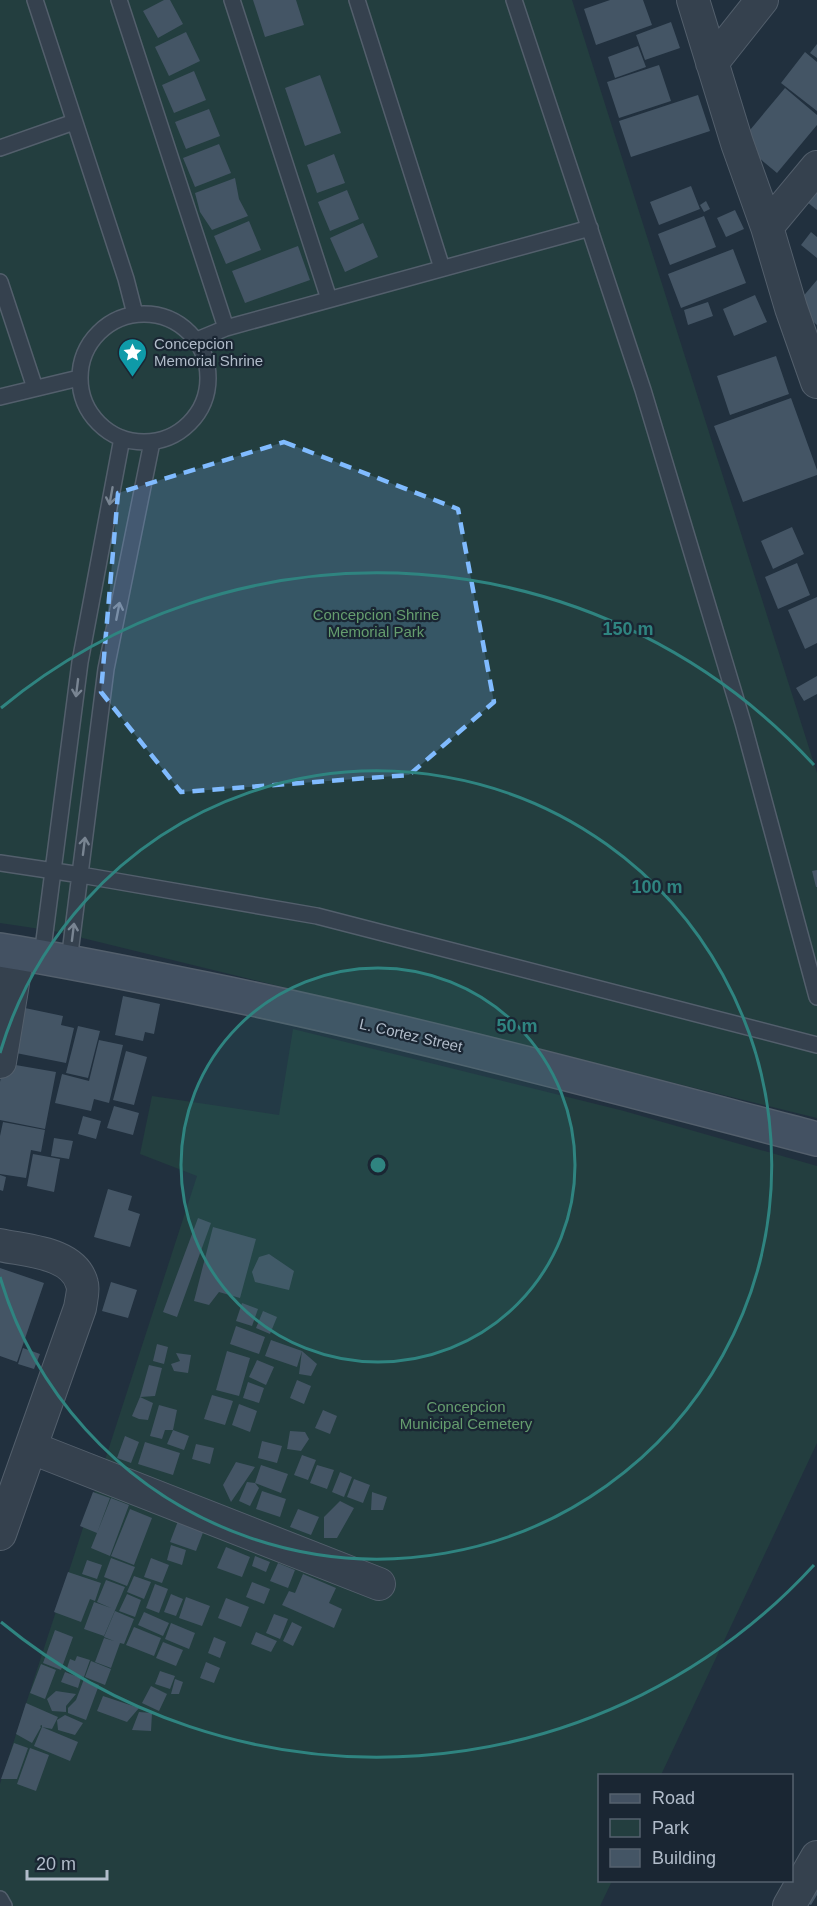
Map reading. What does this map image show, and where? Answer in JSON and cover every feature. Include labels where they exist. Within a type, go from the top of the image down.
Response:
[{"type":"main road","name":"L. Cortez Street","points":[[32,955],[283,1005],[481,1051],[817,1139]]},
{"type":"street","points":[[693,0],[791,308],[817,382]]},
{"type":"street","points":[[712,63],[762,0]]},
{"type":"street","points":[[767,227],[817,167]]},
{"type":"street","points":[[0,1062],[32,955]]},
{"type":"street","points":[[0,1245],[56,1257],[73,1268],[83,1285],[80,1308],[32,1448],[7,1492],[0,1533]]},
{"type":"street","points":[[32,1448],[379,1584]]},
{"type":"street","points":[[789,1906],[817,1857]]},
{"type":"lane","points":[[35,0],[126,279],[135,314]]},
{"type":"lane","points":[[118,0],[226,328]]},
{"type":"lane","points":[[232,0],[329,299]]},
{"type":"lane","points":[[357,0],[442,268]]},
{"type":"lane","points":[[514,0],[647,401],[743,723],[817,997]]},
{"type":"lane","points":[[0,148],[74,122]]},
{"type":"lane","points":[[197,340],[226,328],[590,228]]},
{"type":"lane","points":[[0,282],[35,388]]},
{"type":"lane","points":[[135,314],[152,314],[169,318],[184,327],[197,340],[207,360],[209,382],[204,404],[191,422],[174,435],[152,442],[137,442],[122,438],[100,425],[85,404],[80,378],[82,360],[90,344],[102,330],[117,320],[135,314]]},
{"type":"lane","points":[[0,397],[80,378]]},
{"type":"lane","points":[[32,955],[54,871],[80,662],[122,438]]},
{"type":"lane","points":[[32,955],[81,875],[106,669],[152,442]]},
{"type":"lane","points":[[0,863],[317,916],[817,1045]]},
{"type":"lane","points":[[0,1899],[4,1906]]},
{"type":"highlighted area","points":[[284,442],[458,509],[494,702],[409,775],[181,792],[101,692],[118,493]]},
{"type":"green space","name":"Concepcion Shrine Memorial Park","points":[[0,0],[572,0],[817,773],[817,1118],[54,931],[0,923]]},
{"type":"green space","name":"Concepcion Municipal Cemetery","points":[[293,1029],[624,1111],[817,1166],[817,1443],[661,1774],[598,1774],[598,1882],[612,1882],[600,1906],[0,1906],[0,1784],[197,1176],[140,1154],[152,1096],[279,1115]]},
{"type":"building","points":[[164,0],[170,0],[183,24],[158,38],[143,11]]},
{"type":"building","points":[[253,0],[296,0],[304,25],[265,37]]},
{"type":"building","points":[[610,0],[643,0],[652,25],[596,45],[584,9]]},
{"type":"building","points":[[671,22],[680,48],[645,60],[636,35]]},
{"type":"building","points":[[186,32],[200,61],[169,76],[155,47]]},
{"type":"building","points":[[817,44],[817,58],[810,53]]},
{"type":"building","points":[[638,46],[646,67],[615,78],[608,57]]},
{"type":"building","points":[[805,52],[817,62],[817,111],[781,83]]},
{"type":"building","points":[[659,65],[671,101],[619,118],[607,82]]},
{"type":"building","points":[[194,71],[206,100],[174,113],[162,85]]},
{"type":"building","points":[[320,75],[341,133],[305,146],[285,88]]},
{"type":"building","points":[[785,88],[817,115],[817,125],[777,173],[740,142]]},
{"type":"building","points":[[698,95],[710,131],[631,157],[619,121]]},
{"type":"building","points":[[209,109],[220,136],[186,149],[175,122]]},
{"type":"building","points":[[219,144],[231,173],[195,187],[183,158]]},
{"type":"building","points":[[334,154],[345,183],[317,193],[307,165]]},
{"type":"building","points":[[235,178],[239,199],[248,216],[212,230],[200,212],[195,193]]},
{"type":"building","points":[[691,186],[700,209],[659,225],[650,202]]},
{"type":"building","points":[[347,190],[359,219],[330,231],[318,202]]},
{"type":"building","points":[[817,190],[817,210],[807,202]]},
{"type":"building","points":[[706,201],[710,209],[704,212],[700,205]]},
{"type":"building","points":[[735,210],[744,229],[726,237],[717,218]]},
{"type":"building","points":[[704,216],[716,247],[670,265],[658,234]]},
{"type":"building","points":[[249,221],[261,250],[226,264],[214,236]]},
{"type":"building","points":[[363,223],[378,257],[345,272],[330,238]]},
{"type":"building","points":[[811,232],[817,237],[817,258],[801,245]]},
{"type":"building","points":[[298,246],[310,280],[245,303],[232,271]]},
{"type":"building","points":[[733,249],[746,283],[681,308],[668,274]]},
{"type":"building","points":[[817,280],[817,325],[795,306]]},
{"type":"building","points":[[755,295],[767,322],[734,336],[723,309]]},
{"type":"building","points":[[708,302],[713,316],[688,325],[684,310]]},
{"type":"building","points":[[776,356],[789,394],[730,415],[717,376]]},
{"type":"building","points":[[791,398],[817,475],[743,502],[714,426]]},
{"type":"building","points":[[792,527],[804,554],[773,569],[761,541]]},
{"type":"building","points":[[797,563],[810,595],[778,609],[765,577]]},
{"type":"building","points":[[817,597],[817,643],[805,649],[788,610]]},
{"type":"building","points":[[817,676],[817,694],[804,701],[796,688]]},
{"type":"building","points":[[817,870],[817,887],[816,887],[812,871]]},
{"type":"building","points":[[123,996],[160,1004],[154,1034],[145,1032],[143,1041],[115,1035]]},
{"type":"building","points":[[25,1008],[63,1016],[61,1025],[74,1028],[66,1063],[16,1053]]},
{"type":"building","points":[[78,1026],[100,1031],[88,1078],[66,1073]]},
{"type":"building","points":[[99,1040],[123,1045],[109,1103],[94,1099],[91,1111],[55,1103],[62,1074],[89,1081]]},
{"type":"building","points":[[126,1051],[147,1057],[134,1105],[113,1100]]},
{"type":"building","points":[[4,1063],[56,1072],[45,1129],[0,1120],[0,1082]]},
{"type":"building","points":[[114,1106],[139,1113],[133,1135],[107,1128]]},
{"type":"building","points":[[83,1116],[101,1121],[96,1139],[78,1134]]},
{"type":"building","points":[[3,1122],[45,1130],[41,1152],[31,1150],[26,1178],[0,1174],[0,1136]]},
{"type":"building","points":[[54,1138],[73,1141],[69,1159],[51,1156]]},
{"type":"building","points":[[33,1154],[60,1159],[54,1192],[27,1186]]},
{"type":"building","points":[[0,1175],[6,1177],[3,1191],[0,1190]]},
{"type":"building","points":[[108,1189],[132,1196],[128,1210],[140,1214],[130,1247],[94,1237]]},
{"type":"building","points":[[198,1218],[211,1223],[177,1317],[163,1312]]},
{"type":"building","points":[[213,1227],[256,1239],[240,1298],[219,1292],[209,1305],[194,1301]]},
{"type":"building","points":[[269,1254],[294,1271],[289,1290],[255,1282],[252,1272],[259,1257]]},
{"type":"building","points":[[0,1268],[44,1283],[17,1362],[0,1356]]},
{"type":"building","points":[[111,1282],[137,1290],[128,1318],[102,1311]]},
{"type":"building","points":[[242,1303],[258,1309],[252,1326],[236,1321]]},
{"type":"building","points":[[263,1311],[277,1317],[270,1334],[256,1328]]},
{"type":"building","points":[[236,1326],[265,1337],[259,1354],[230,1344]]},
{"type":"building","points":[[271,1340],[302,1351],[297,1367],[265,1356]]},
{"type":"building","points":[[157,1344],[168,1347],[164,1364],[153,1361]]},
{"type":"building","points":[[23,1348],[40,1354],[34,1369],[18,1364]]},
{"type":"building","points":[[227,1351],[250,1358],[239,1396],[216,1390]]},
{"type":"building","points":[[302,1351],[317,1364],[311,1376],[299,1374]]},
{"type":"building","points":[[176,1353],[191,1355],[188,1373],[174,1371],[171,1364],[180,1361]]},
{"type":"building","points":[[257,1360],[274,1367],[266,1385],[249,1377]]},
{"type":"building","points":[[149,1365],[162,1368],[155,1396],[140,1397]]},
{"type":"building","points":[[297,1380],[311,1386],[304,1404],[290,1398]]},
{"type":"building","points":[[248,1382],[264,1388],[259,1403],[243,1398]]},
{"type":"building","points":[[212,1395],[233,1401],[225,1425],[204,1419]]},
{"type":"building","points":[[140,1397],[153,1403],[148,1420],[132,1416]]},
{"type":"building","points":[[239,1404],[257,1411],[250,1432],[232,1425]]},
{"type":"building","points":[[159,1405],[177,1410],[173,1430],[165,1430],[162,1439],[150,1436]]},
{"type":"building","points":[[323,1410],[337,1416],[330,1434],[315,1428]]},
{"type":"building","points":[[173,1430],[189,1436],[184,1450],[167,1444]]},
{"type":"building","points":[[290,1431],[305,1432],[309,1439],[301,1451],[287,1449]]},
{"type":"building","points":[[125,1436],[139,1442],[131,1463],[117,1458]]},
{"type":"building","points":[[262,1441],[282,1446],[277,1463],[258,1458]]},
{"type":"building","points":[[145,1442],[180,1453],[173,1475],[138,1464]]},
{"type":"building","points":[[196,1444],[214,1448],[210,1464],[192,1459]]},
{"type":"building","points":[[302,1455],[316,1460],[308,1480],[294,1475]]},
{"type":"building","points":[[236,1462],[255,1467],[231,1502],[223,1485]]},
{"type":"building","points":[[261,1465],[288,1474],[281,1493],[255,1483]]},
{"type":"building","points":[[317,1465],[334,1470],[327,1489],[310,1483]]},
{"type":"building","points":[[340,1472],[352,1477],[344,1497],[332,1492]]},
{"type":"building","points":[[354,1479],[370,1485],[363,1503],[347,1497]]},
{"type":"building","points":[[247,1482],[255,1483],[259,1488],[250,1506],[239,1501]]},
{"type":"building","points":[[262,1491],[286,1499],[280,1517],[256,1509]]},
{"type":"building","points":[[93,1492],[110,1498],[97,1533],[80,1526]]},
{"type":"building","points":[[372,1492],[387,1497],[383,1510],[371,1510]]},
{"type":"building","points":[[111,1498],[129,1505],[110,1556],[91,1548]]},
{"type":"building","points":[[340,1501],[354,1508],[337,1538],[324,1538],[324,1517]]},
{"type":"building","points":[[130,1509],[152,1518],[134,1565],[111,1556]]},
{"type":"building","points":[[298,1509],[319,1517],[311,1535],[290,1527]]},
{"type":"building","points":[[178,1521],[204,1530],[196,1551],[170,1542]]},
{"type":"building","points":[[171,1545],[186,1550],[182,1565],[167,1560]]},
{"type":"building","points":[[226,1547],[250,1557],[242,1577],[217,1568]]},
{"type":"building","points":[[255,1556],[270,1562],[266,1572],[252,1566]]},
{"type":"building","points":[[111,1558],[135,1567],[127,1586],[104,1577]]},
{"type":"building","points":[[151,1558],[169,1565],[162,1583],[144,1577]]},
{"type":"building","points":[[87,1560],[102,1565],[97,1579],[82,1574]]},
{"type":"building","points":[[278,1563],[295,1570],[288,1588],[270,1581]]},
{"type":"building","points":[[68,1572],[101,1583],[95,1601],[90,1599],[81,1622],[54,1612]]},
{"type":"building","points":[[303,1574],[336,1588],[329,1603],[342,1609],[334,1628],[282,1605],[289,1591],[295,1593]]},
{"type":"building","points":[[134,1576],[151,1582],[144,1599],[127,1592]]},
{"type":"building","points":[[106,1580],[125,1587],[104,1636],[84,1629],[94,1602],[111,1608],[97,1602]]},
{"type":"building","points":[[252,1582],[270,1589],[264,1604],[246,1597]]},
{"type":"building","points":[[155,1584],[168,1589],[159,1613],[146,1608]]},
{"type":"building","points":[[127,1594],[141,1600],[135,1617],[119,1611]]},
{"type":"building","points":[[171,1594],[183,1599],[176,1616],[164,1612]]},
{"type":"building","points":[[186,1597],[210,1606],[202,1626],[179,1618]]},
{"type":"building","points":[[226,1598],[249,1607],[241,1627],[218,1618]]},
{"type":"building","points":[[115,1611],[134,1619],[124,1644],[120,1643],[111,1668],[95,1662],[104,1638],[114,1641],[104,1637]]},
{"type":"building","points":[[144,1612],[169,1623],[163,1636],[138,1625]]},
{"type":"building","points":[[274,1614],[288,1619],[280,1639],[266,1633]]},
{"type":"building","points":[[292,1622],[302,1627],[293,1646],[283,1641]]},
{"type":"building","points":[[171,1623],[195,1633],[189,1649],[165,1639]]},
{"type":"building","points":[[134,1627],[161,1638],[154,1656],[126,1645]]},
{"type":"building","points":[[55,1630],[73,1637],[61,1670],[43,1663]]},
{"type":"building","points":[[256,1632],[277,1641],[271,1652],[251,1644]]},
{"type":"building","points":[[214,1637],[226,1642],[220,1658],[208,1653]]},
{"type":"building","points":[[163,1642],[183,1650],[176,1666],[156,1658]]},
{"type":"building","points":[[77,1656],[90,1660],[84,1677],[66,1671],[70,1659],[75,1661]]},
{"type":"building","points":[[91,1661],[111,1669],[105,1685],[85,1677]]},
{"type":"building","points":[[206,1662],[220,1668],[214,1683],[200,1678]]},
{"type":"building","points":[[41,1664],[56,1670],[45,1699],[30,1693]]},
{"type":"building","points":[[160,1671],[175,1676],[170,1689],[155,1684]]},
{"type":"building","points":[[65,1672],[81,1678],[78,1688],[61,1682]]},
{"type":"building","points":[[84,1679],[99,1685],[86,1720],[68,1713],[68,1708],[76,1700]]},
{"type":"building","points":[[175,1679],[183,1682],[179,1694],[171,1694]]},
{"type":"building","points":[[151,1686],[167,1694],[159,1711],[142,1703]]},
{"type":"building","points":[[56,1691],[76,1694],[66,1706],[66,1712],[52,1711],[47,1699]]},
{"type":"building","points":[[103,1696],[139,1708],[127,1722],[97,1711]]},
{"type":"building","points":[[26,1703],[58,1717],[52,1729],[40,1726],[32,1743],[16,1734]]},
{"type":"building","points":[[139,1712],[152,1713],[151,1731],[132,1730]]},
{"type":"building","points":[[65,1715],[83,1723],[75,1735],[58,1730],[57,1720]]},
{"type":"building","points":[[42,1727],[78,1742],[70,1761],[34,1746]]},
{"type":"building","points":[[14,1743],[28,1748],[17,1779],[1,1779]]},
{"type":"building","points":[[30,1748],[49,1755],[36,1791],[17,1784]]},
{"type":"building","points":[[817,1871],[817,1895],[811,1905],[800,1898]]},
{"type":"place","name":"Concepcion Memorial Shrine","points":[[133,378]]}]
